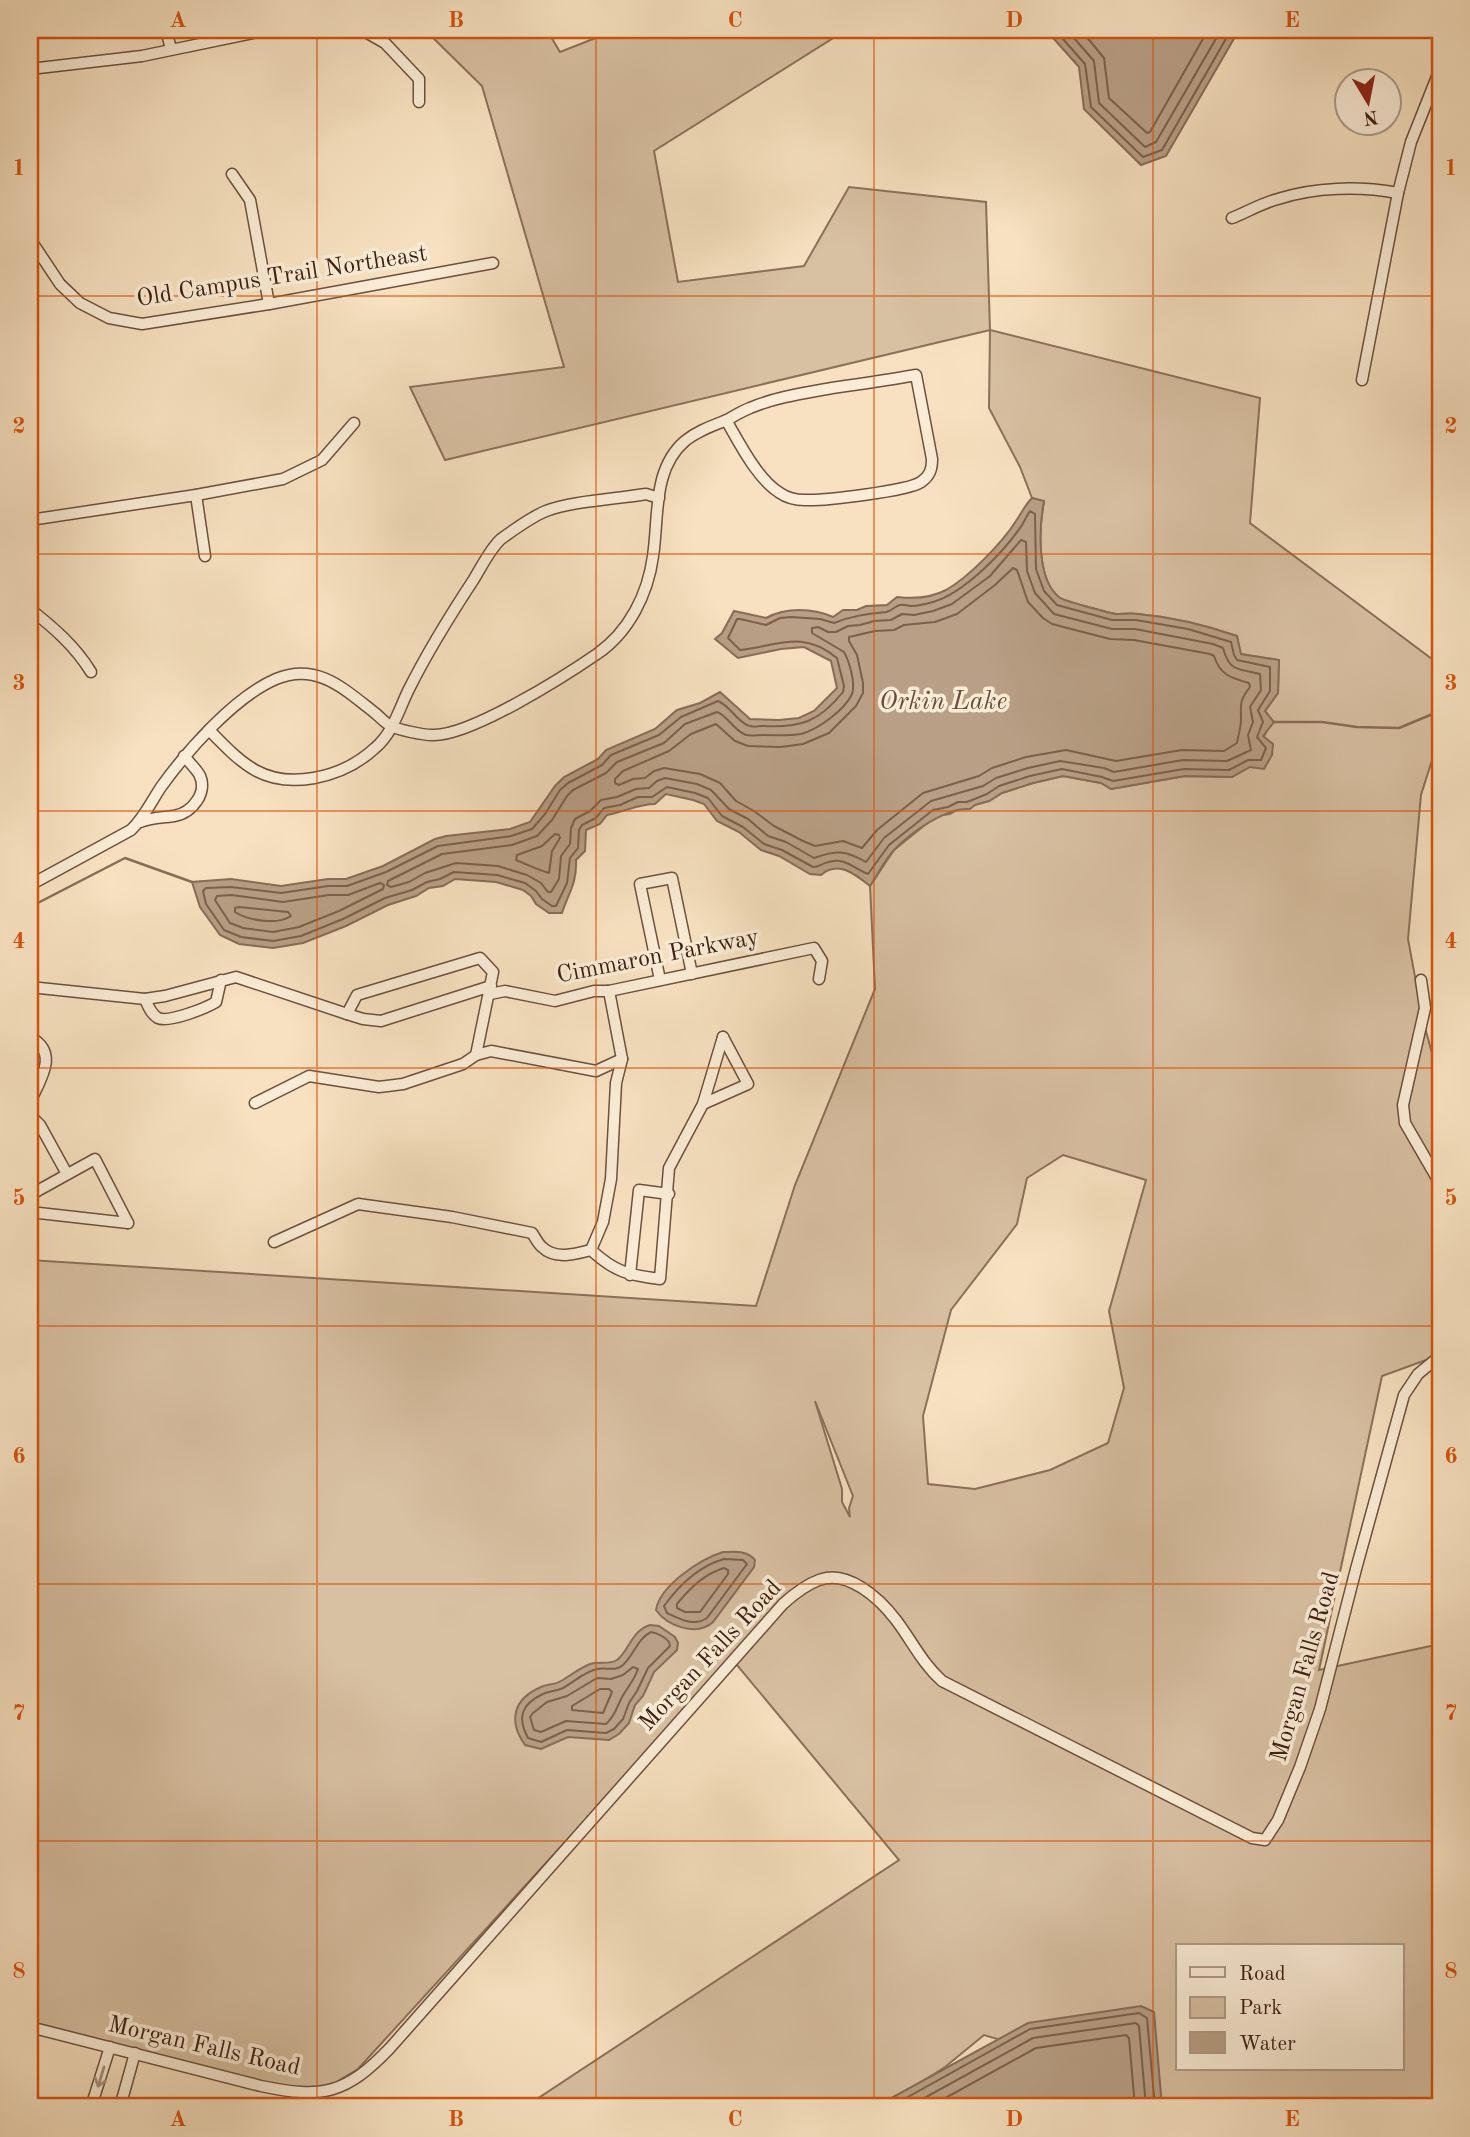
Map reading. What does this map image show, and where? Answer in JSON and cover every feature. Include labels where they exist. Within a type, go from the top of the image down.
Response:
[{"type":"street","points":[[166,30],[171,49]]},
{"type":"street","points":[[30,69],[142,56],[267,30]]},
{"type":"street","points":[[362,30],[386,43],[419,79],[419,102]]},
{"type":"street","points":[[1362,380],[1398,193],[1411,142],[1440,69]]},
{"type":"street","points":[[232,174],[250,200],[269,304]]},
{"type":"street","points":[[1232,218],[1277,199],[1307,191],[1380,190],[1398,193]]},
{"type":"street","name":"Old Campus Trail Northeast","points":[[30,239],[69,293],[94,312],[134,323],[158,323],[493,264]]},
{"type":"street","points":[[30,885],[131,830],[140,822],[184,756],[209,730],[263,686],[278,678],[299,674],[336,682],[392,727],[433,735],[448,734],[498,713],[608,646],[640,604],[646,588],[653,558],[664,473],[679,447],[699,431],[751,407],[776,400],[916,375],[932,468],[923,481],[907,487],[833,499],[792,498],[769,485],[726,420]]},
{"type":"street","points":[[30,520],[283,479],[321,460],[354,423]]},
{"type":"street","points":[[209,730],[226,748],[268,778],[284,781],[332,774],[376,748],[392,727],[409,688],[446,622],[502,539],[544,511],[646,494],[659,498]]},
{"type":"street","points":[[196,495],[205,556]]},
{"type":"street","points":[[30,609],[58,631],[80,654],[91,672]]},
{"type":"street","points":[[140,822],[155,817],[176,816],[192,808],[198,799],[203,788],[200,775],[184,756]]},
{"type":"street","points":[[660,980],[640,884],[672,878],[692,974]]},
{"type":"street","name":"Cimmaron Parkway","points":[[347,1014],[381,1021],[491,990],[555,1001],[594,990],[609,992],[814,948],[822,961],[819,979]]},
{"type":"street","points":[[30,987],[145,999],[236,977],[347,1014],[357,995],[480,958],[493,972],[476,1055]]},
{"type":"street","points":[[145,999],[151,1012],[159,1018],[168,1019],[216,1002],[221,980]]},
{"type":"street","points":[[1421,980],[1425,1009],[1403,1105],[1405,1123],[1438,1181],[1440,1193]]},
{"type":"street","points":[[591,1250],[603,1222],[611,1179],[616,1083],[622,1059],[609,992]]},
{"type":"street","points":[[30,1037],[38,1041],[46,1060],[45,1070],[30,1102]]},
{"type":"street","points":[[591,1250],[606,1263],[630,1275],[660,1279],[669,1168],[703,1104],[723,1037],[748,1084],[703,1104]]},
{"type":"street","points":[[255,1103],[309,1076],[379,1087],[403,1084],[463,1064],[476,1055],[491,1051],[596,1071],[622,1059]]},
{"type":"street","points":[[30,1115],[40,1125],[67,1174]]},
{"type":"street","points":[[30,1195],[95,1159],[128,1223],[30,1212]]},
{"type":"street","points":[[630,1275],[639,1191],[668,1194]]},
{"type":"street","points":[[274,1242],[358,1204],[452,1217],[532,1233],[543,1249],[558,1254],[572,1255],[591,1250]]},
{"type":"street","name":"Morgan Falls Road","points":[[30,2027],[297,2093],[328,2091],[357,2078],[369,2070],[390,2048],[783,1604],[820,1579],[851,1582],[879,1602],[895,1618],[930,1670],[942,1681],[1251,1838],[1265,1840],[1278,1820],[1320,1709],[1404,1395],[1418,1374],[1440,1356]]},
{"type":"street","points":[[91,2107],[110,2047]]},
{"type":"street","points":[[120,2107],[135,2053]]},
{"type":"green space","points":[[425,30],[547,30],[560,52],[616,30],[846,30],[654,151],[678,282],[804,266],[849,187],[986,202],[990,330],[445,460],[410,387],[564,367],[482,86]]},
{"type":"green space","points":[[990,330],[1260,398],[1250,523],[1440,665],[1440,735],[1421,795],[1408,939],[1423,1020],[1440,1083],[1440,1355],[1382,1376],[1319,1670],[1440,1644],[1440,2107],[1133,2107],[1025,2047],[984,2035],[945,2067],[883,2107],[533,2107],[537,2099],[899,1860],[732,1659],[358,2069],[311,2097],[30,2027],[30,1260],[756,1306],[795,1185],[875,989],[870,886],[894,850],[936,816],[989,801],[1002,793],[1033,783],[1063,776],[1101,783],[1111,789],[1185,776],[1232,777],[1250,766],[1268,728],[1265,711],[1278,693],[1279,660],[1240,654],[1237,636],[1213,628],[1163,617],[1116,614],[1060,598],[1052,590],[1041,553],[1044,502],[1032,498],[1020,467],[989,408]],"holes":[[[1063,1155],[1146,1180],[1109,1311],[1124,1388],[1108,1443],[1050,1470],[975,1489],[928,1484],[923,1416],[951,1310],[1017,1224],[1027,1178]],[[815,1401],[853,1496],[849,1508],[850,1517],[842,1502],[842,1489]]]},
{"type":"water","points":[[1046,30],[1239,30],[1166,156],[1141,165],[1084,109],[1079,67]]},
{"type":"water","name":"Orkin Lake","points":[[1032,498],[1044,501],[1041,525],[1043,566],[1052,590],[1060,598],[1116,614],[1163,617],[1213,628],[1237,636],[1241,654],[1279,660],[1278,693],[1265,711],[1274,722],[1263,736],[1273,744],[1272,755],[1264,769],[1250,767],[1232,777],[1185,776],[1111,789],[1101,783],[1063,776],[1033,783],[930,822],[895,849],[870,886],[846,870],[834,869],[821,875],[810,874],[779,856],[761,850],[739,832],[717,821],[704,804],[666,794],[655,804],[607,815],[600,824],[586,830],[585,851],[576,860],[574,881],[562,913],[549,913],[523,890],[496,882],[455,879],[303,943],[273,948],[239,944],[220,935],[200,907],[192,882],[231,879],[281,886],[346,879],[383,866],[435,839],[510,829],[530,822],[564,777],[598,759],[606,750],[655,729],[677,710],[700,703],[720,692],[750,719],[799,718],[814,711],[837,688],[831,661],[804,647],[738,658],[715,639],[722,633],[734,611],[766,618],[782,612],[800,610],[833,617],[843,610],[887,605],[897,597],[922,597],[940,593],[965,577],[984,559],[1010,530]]},
{"type":"water","points":[[723,1552],[745,1553],[755,1560],[754,1567],[713,1622],[699,1629],[691,1629],[675,1625],[661,1616],[656,1610],[665,1591],[693,1567]]},
{"type":"water","points":[[650,1625],[659,1626],[675,1637],[677,1650],[654,1672],[643,1696],[635,1705],[629,1723],[619,1734],[609,1740],[568,1737],[541,1749],[525,1745],[516,1728],[515,1719],[519,1704],[524,1698],[590,1664],[617,1660],[634,1636]]},
{"type":"water","points":[[1141,2006],[1154,2012],[1162,2107],[875,2107],[1028,2023]]},
{"type":"waterway","points":[[1274,722],[1322,722],[1357,727],[1399,728],[1440,711]]},
{"type":"waterway","points":[[30,907],[125,858],[192,882]]}]
